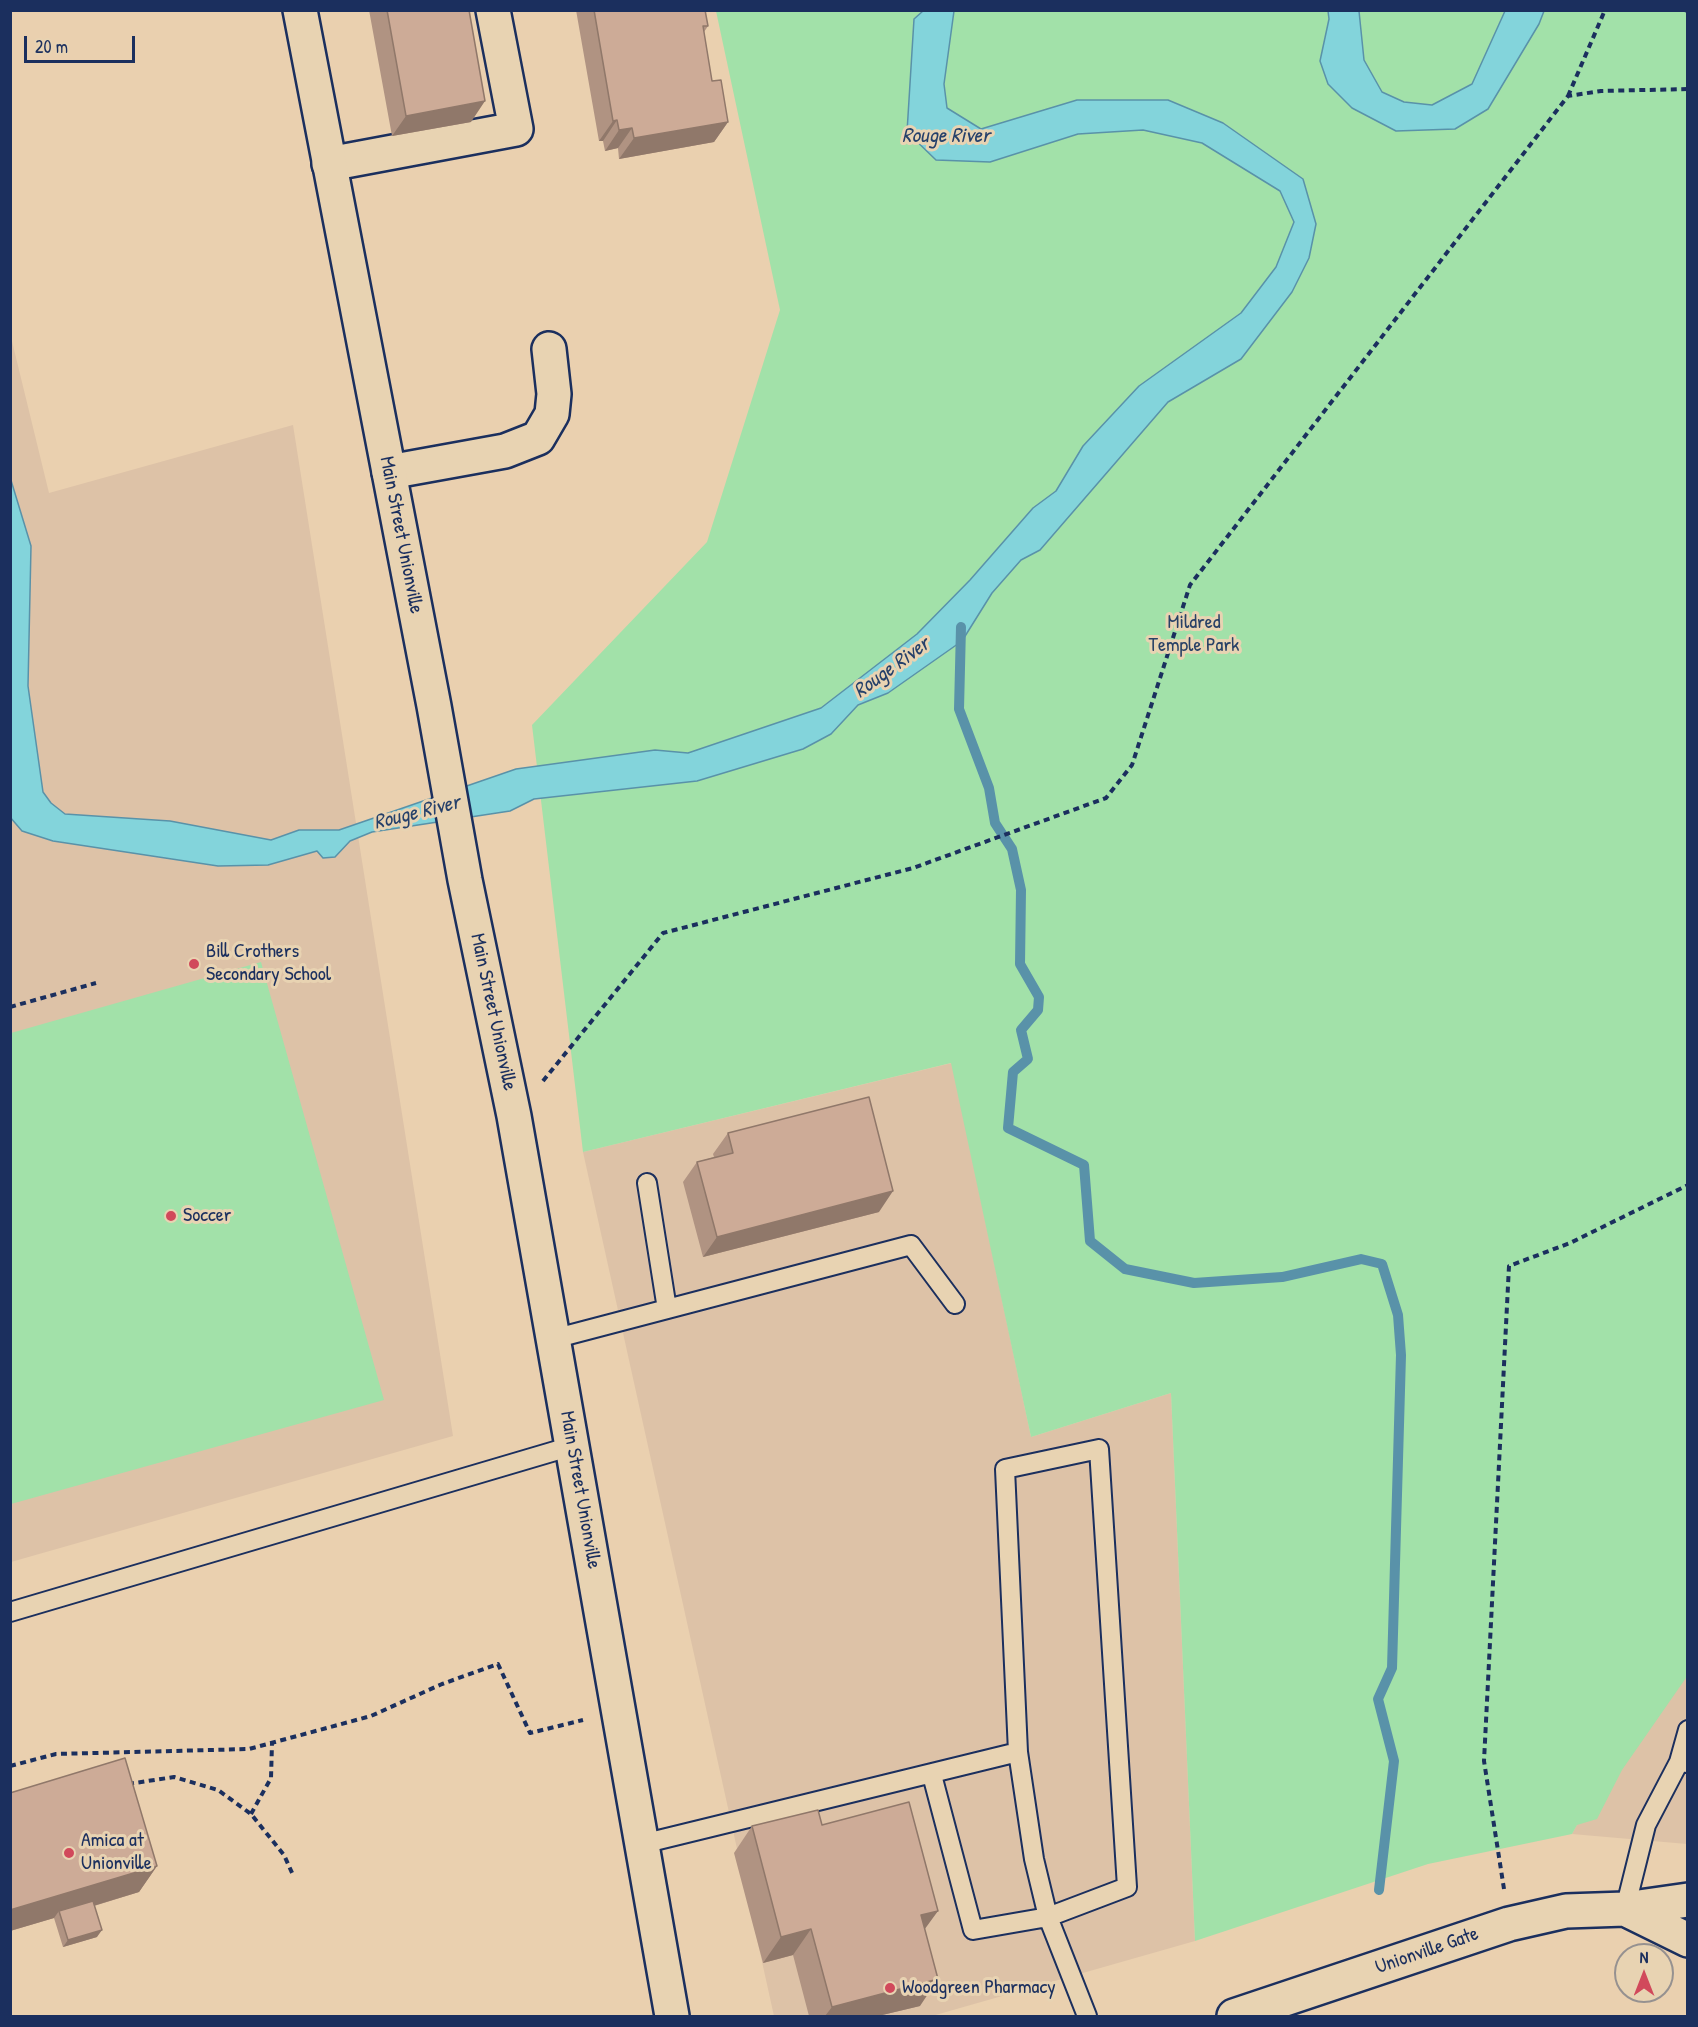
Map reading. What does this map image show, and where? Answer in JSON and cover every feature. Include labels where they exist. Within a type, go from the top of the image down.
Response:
[{"type":"main road","name":"Main Street Unionville","points":[[300,10],[434,706],[465,880],[514,1116],[672,2016]]},
{"type":"main road","points":[[329,164],[516,129],[493,10]]},
{"type":"main road","points":[[389,472],[505,451],[537,438],[552,414],[554,394],[549,349]]},
{"type":"main road","name":"Unionville Gate","points":[[1234,2016],[1509,1924],[1566,1911],[1624,1909],[1688,1900]]},
{"type":"main road","name":"Unionville Gate","points":[[1624,1909],[1688,1940]]},
{"type":"lane","points":[[647,1183],[667,1309]]},
{"type":"lane","points":[[553,1339],[911,1245],[955,1304]]},
{"type":"lane","points":[[10,1612],[572,1446]]},
{"type":"lane","points":[[932,1775],[973,1930],[1048,1917],[1127,1887],[1099,1449],[1005,1469],[1018,1752],[1034,1859],[1048,1917],[1087,2016]]},
{"type":"lane","points":[[1624,1909],[1646,1826],[1683,1763],[1688,1730]]},
{"type":"lane","points":[[642,1844],[932,1775],[1018,1752]]},
{"type":"path","points":[[514,1116],[663,933],[913,868],[1106,798],[1132,765],[1190,585],[1568,96],[1605,10]]},
{"type":"path","points":[[1568,96],[1601,91],[1688,89]]},
{"type":"path","points":[[10,1007],[96,983]]},
{"type":"path","points":[[1509,1924],[1484,1761],[1509,1266],[1570,1243],[1688,1185]]},
{"type":"path","points":[[10,1766],[56,1754],[249,1749],[371,1716],[442,1684],[498,1664],[530,1733],[618,1710]]},
{"type":"path","points":[[251,1814],[271,1778],[272,1743]]},
{"type":"path","points":[[122,1785],[174,1777],[218,1790],[251,1814],[284,1855],[293,1875]]},
{"type":"shaded area","name":"Bill Crothers Secondary School","points":[[10,333],[49,493],[293,425],[453,1436],[11,1562]]},
{"type":"shaded area","points":[[952,1063],[1031,1437],[1171,1393],[1195,1941],[932,2016],[774,2016],[583,1152]]},
{"type":"shaded area","points":[[1687,1616],[1687,1844],[1572,1834]]},
{"type":"green space","name":"Mildred Temple Park","points":[[716,11],[1687,11],[1688,1675],[1622,1770],[1597,1819],[1577,1825],[1572,1834],[1428,1864],[1195,1941],[1171,1393],[1031,1437],[951,1063],[583,1152],[532,725],[707,542],[780,310]]},
{"type":"green space","name":"Soccer","points":[[261,962],[384,1400],[11,1504],[11,1033]]},
{"type":"water","name":"Rouge River","points":[[923,11],[954,11],[944,84],[947,108],[981,129],[1077,100],[1168,100],[1223,123],[1303,179],[1316,224],[1309,258],[1292,292],[1241,359],[1168,402],[1040,550],[1021,560],[992,593],[962,641],[888,693],[858,705],[831,734],[803,749],[697,781],[534,799],[510,811],[372,832],[350,841],[335,857],[323,858],[317,851],[268,865],[218,866],[53,841],[22,831],[10,817],[10,477],[31,546],[28,686],[43,792],[51,803],[65,814],[170,821],[271,840],[299,830],[339,830],[516,769],[655,750],[688,753],[821,708],[917,634],[970,580],[1033,508],[1056,491],[1083,446],[1139,386],[1241,313],[1276,267],[1294,222],[1280,191],[1202,143],[1143,130],[1078,134],[990,162],[936,160],[907,132],[914,19]]},
{"type":"water","points":[[1328,11],[1359,11],[1364,60],[1382,92],[1404,102],[1432,105],[1472,84],[1505,11],[1544,11],[1539,24],[1488,109],[1455,129],[1396,131],[1352,108],[1328,84],[1320,61],[1329,19]]},
{"type":"building","points":[[387,10],[469,10],[485,101],[406,116]]},
{"type":"building","points":[[594,10],[705,10],[708,26],[703,26],[712,81],[721,80],[728,122],[634,138],[632,128],[619,130],[617,120],[613,121]]},
{"type":"building","points":[[869,1097],[893,1191],[717,1237],[697,1162],[733,1153],[728,1133]]},
{"type":"building","name":"Amica at Unionville","points":[[125,1758],[157,1866],[10,1910],[10,1793]]},
{"type":"building","points":[[909,1802],[938,1911],[921,1915],[938,1979],[832,2007],[811,1929],[781,1937],[752,1826],[818,1810],[822,1825]]},
{"type":"building","points":[[93,1901],[102,1930],[68,1940],[59,1911]]},
{"type":"waterway","points":[[961,627],[959,709],[989,788],[995,823],[1012,849],[1021,890],[1020,964],[1039,997],[1038,1010],[1021,1030],[1028,1059],[1013,1072],[1008,1128],[1084,1165],[1090,1241],[1125,1269],[1194,1283],[1282,1277],[1361,1259],[1382,1264],[1398,1315],[1401,1355],[1392,1668],[1378,1699],[1394,1761],[1379,1890]]},
{"type":"place","name":"Bill Crothers Secondary School","points":[[194,964]]},
{"type":"place","name":"Soccer","points":[[171,1216]]},
{"type":"place","name":"Amica at Unionville","points":[[69,1853]]},
{"type":"place","name":"Woodgreen Pharmacy","points":[[890,1988]]}]
